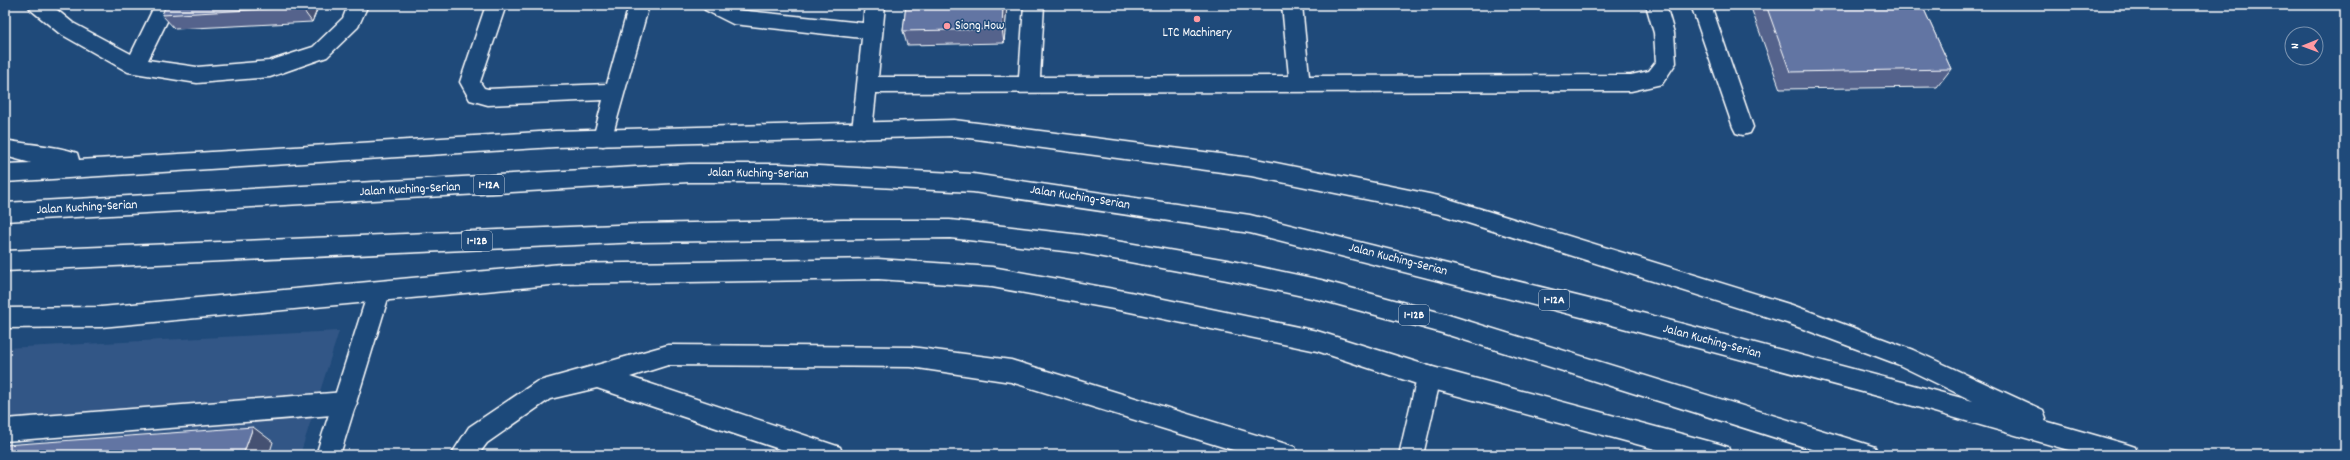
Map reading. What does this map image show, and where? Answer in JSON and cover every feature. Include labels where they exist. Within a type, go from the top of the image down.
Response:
[{"type":"main road","points":[[38,5],[66,28],[135,66],[197,74],[270,69],[320,52],[351,22],[358,5]]},
{"type":"main road","points":[[135,66],[165,5]]},
{"type":"main road","points":[[496,5],[470,82],[477,94],[488,97],[614,92]]},
{"type":"main road","points":[[604,138],[614,92],[639,5]]},
{"type":"main road","points":[[712,5],[733,17],[871,31]]},
{"type":"main road","points":[[862,131],[871,31],[875,5]]},
{"type":"main road","points":[[1029,85],[1034,5]]},
{"type":"main road","points":[[1292,5],[1300,84]]},
{"type":"main road","points":[[867,85],[1631,83],[1655,78],[1666,63],[1664,33],[1656,5]]},
{"type":"main road","points":[[1701,5],[1743,127]]},
{"type":"main road","points":[[5,173],[555,139],[954,128],[1134,150],[1251,167],[1439,205],[1792,315],[1891,352],[2087,443]]},
{"type":"main road","points":[[5,148],[30,154],[122,166]]},
{"type":"main road","name":"Jalan Kuching-Serian","points":[[5,212],[689,173],[780,173],[973,183],[1250,224],[1593,310],[2087,443],[2126,455]]},
{"type":"main road","name":"1-12B","points":[[5,261],[397,245],[641,233],[843,229],[950,229],[1081,244],[1226,270],[1321,290],[1442,323],[1866,455]]},
{"type":"main road","points":[[5,318],[101,317],[569,274],[878,269],[992,277],[1130,302],[1317,341],[1429,377],[1719,455]]},
{"type":"main road","points":[[328,455],[378,292]]},
{"type":"main road","points":[[463,455],[478,435],[544,390],[597,377],[668,355],[911,357],[1011,371],[1286,455]]},
{"type":"main road","points":[[597,377],[831,455]]},
{"type":"main road","points":[[1411,455],[1429,377]]},
{"type":"main road","points":[[5,430],[344,402]]},
{"type":"shaded area","points":[[339,331],[300,455],[5,455],[5,348]]},
{"type":"building","points":[[166,5],[302,5],[301,7],[162,15]]},
{"type":"building","points":[[906,5],[1003,5],[1002,29],[903,31]]},
{"type":"building","points":[[1766,5],[1922,5],[1951,69],[1790,72]]},
{"type":"building","points":[[253,427],[243,455],[5,455],[5,445]]},
{"type":"place","name":"LTC Machinery","points":[[1197,19]]},
{"type":"place","name":"Siong How","points":[[947,26]]}]
